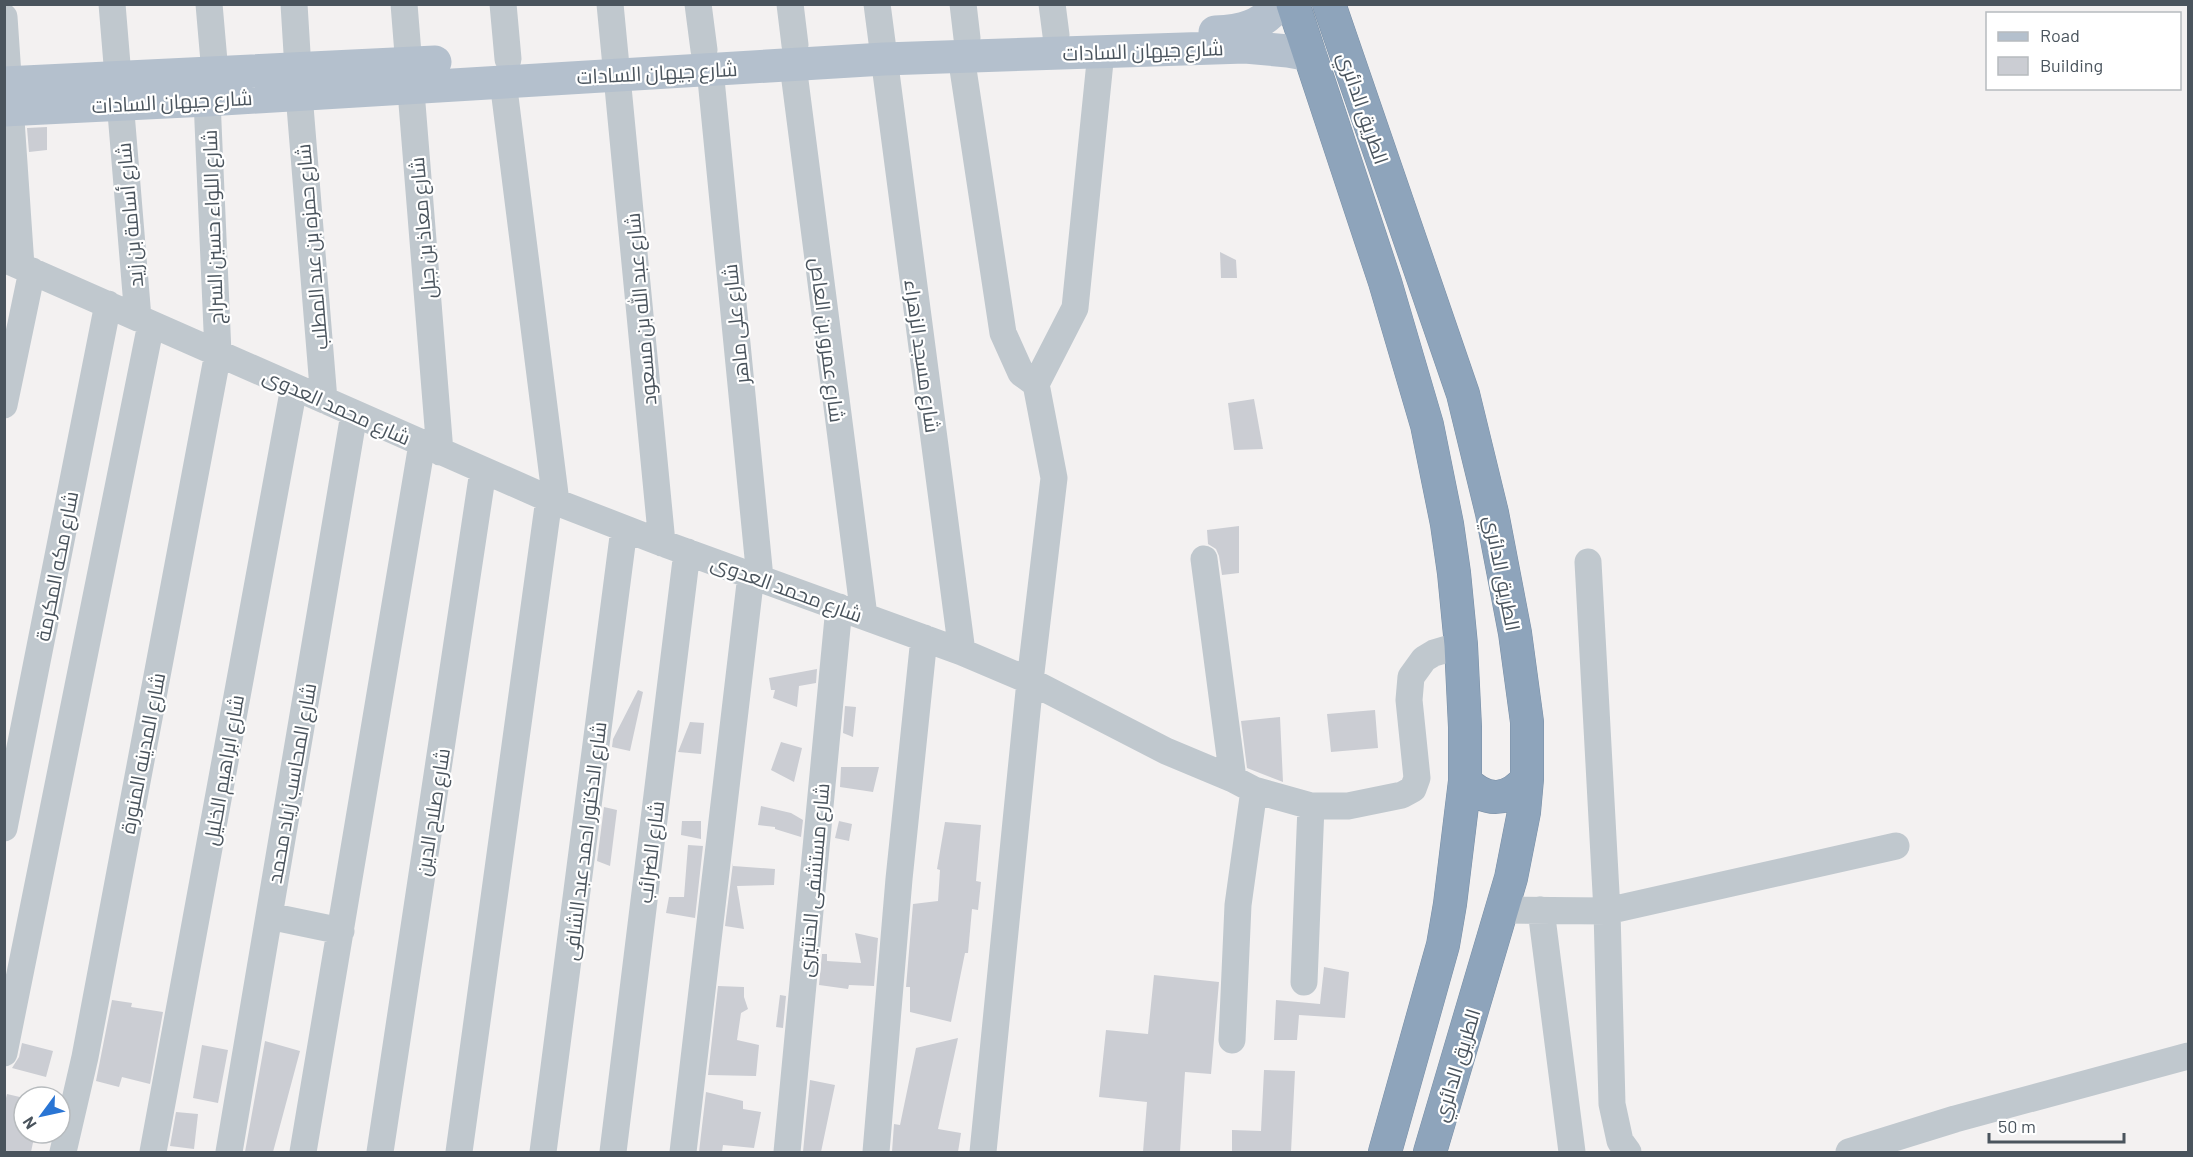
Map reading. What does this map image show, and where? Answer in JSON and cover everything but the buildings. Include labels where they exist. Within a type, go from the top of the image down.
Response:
[{"type":"highway","name":"الطريق الدائري","points":[[1293,4],[1385,282],[1426,425],[1447,524],[1461,645],[1465,781],[1456,863],[1443,945],[1385,1152]]},
{"type":"highway","name":"الطريق الدائري","points":[[1329,4],[1462,394],[1505,573],[1527,722],[1527,779],[1519,845],[1491,950],[1430,1152]]},
{"type":"highway","points":[[1465,781],[1472,789],[1492,797],[1512,793],[1527,779]]},
{"type":"highway","points":[[1443,945],[1448,937],[1456,932],[1473,931],[1488,942],[1491,950]]},
{"type":"main road","name":"شارع جيهان السادات","points":[[964,47],[1054,20],[1243,30],[1271,15],[1279,4]]},
{"type":"main road","name":"شارع جيهان السادات","points":[[7,97],[964,47],[1101,52],[1245,47],[1310,55]]},
{"type":"street","name":"شارع أسامة بن زيد","points":[[4,1053],[144,321],[118,91],[112,4]]},
{"type":"street","name":"شارع اللواء حسين السراج","points":[[209,4],[218,353]]},
{"type":"street","name":"شارع حمزه بن عبد المطلب","points":[[294,4],[324,400]]},
{"type":"street","name":"شارع معاذ بن جبل","points":[[303,1152],[341,931],[431,448],[404,4]]},
{"type":"street","points":[[459,1152],[552,500],[505,70],[503,4]]},
{"type":"street","name":"شارع عبد الله بن مسعود","points":[[610,4],[674,548]]},
{"type":"street","name":"شارع على ماهر","points":[[683,1152],[755,576],[707,59],[698,4]]},
{"type":"street","name":"شارع عمرو بن العاص","points":[[790,4],[851,612]]},
{"type":"street","name":"شارع مسجد الزهراء","points":[[877,4],[962,652]]},
{"type":"street","points":[[963,4],[964,47],[1003,333],[1021,373],[1036,384]]},
{"type":"street","points":[[4,17],[7,97],[19,265],[4,405]]},
{"type":"street","points":[[983,1152],[1030,681],[1054,478],[1036,384],[1075,308],[1101,52]]},
{"type":"street","name":"شارع محمد العدوى","points":[[19,265],[552,500],[674,548],[962,652],[1030,681],[1166,751],[1243,784],[1311,806],[1348,806],[1402,795],[1413,789],[1417,778],[1409,700],[1411,677],[1424,659],[1434,653],[1461,645]]},
{"type":"street","name":"شارع مكه المكرمة","points":[[4,828],[108,304]]},
{"type":"street","name":"شارع المدينه المنورة","points":[[63,1152],[85,1057],[218,353]]},
{"type":"street","name":"شارع ابراهيم الخليل","points":[[153,1152],[294,387]]},
{"type":"street","name":"شارع المحاسب زياد محمد","points":[[229,1152],[354,414]]},
{"type":"street","name":"شارع صلاح الدين","points":[[380,1152],[483,471]]},
{"type":"street","name":"شارع الدكتور احمد عبد الشافى","points":[[543,1152],[624,529]]},
{"type":"street","name":"شارع الضرائب","points":[[613,1152],[674,548]]},
{"type":"street","points":[[1204,559],[1243,784],[1232,1040]]},
{"type":"street","points":[[1588,562],[1607,911],[1612,1104],[1620,1141],[1628,1152]]},
{"type":"street","name":"شارع مستشفى الحنتيرى","points":[[788,1152],[851,612]]},
{"type":"street","points":[[876,1152],[900,868],[924,638]]},
{"type":"street","points":[[1304,982],[1311,806]]},
{"type":"street","points":[[1501,910],[1607,911],[1896,846]]},
{"type":"street","points":[[1541,910],[1572,1152]]},
{"type":"street","points":[[269,916],[341,931]]},
{"type":"street","points":[[1850,1152],[1955,1119],[2188,1056]]}]
